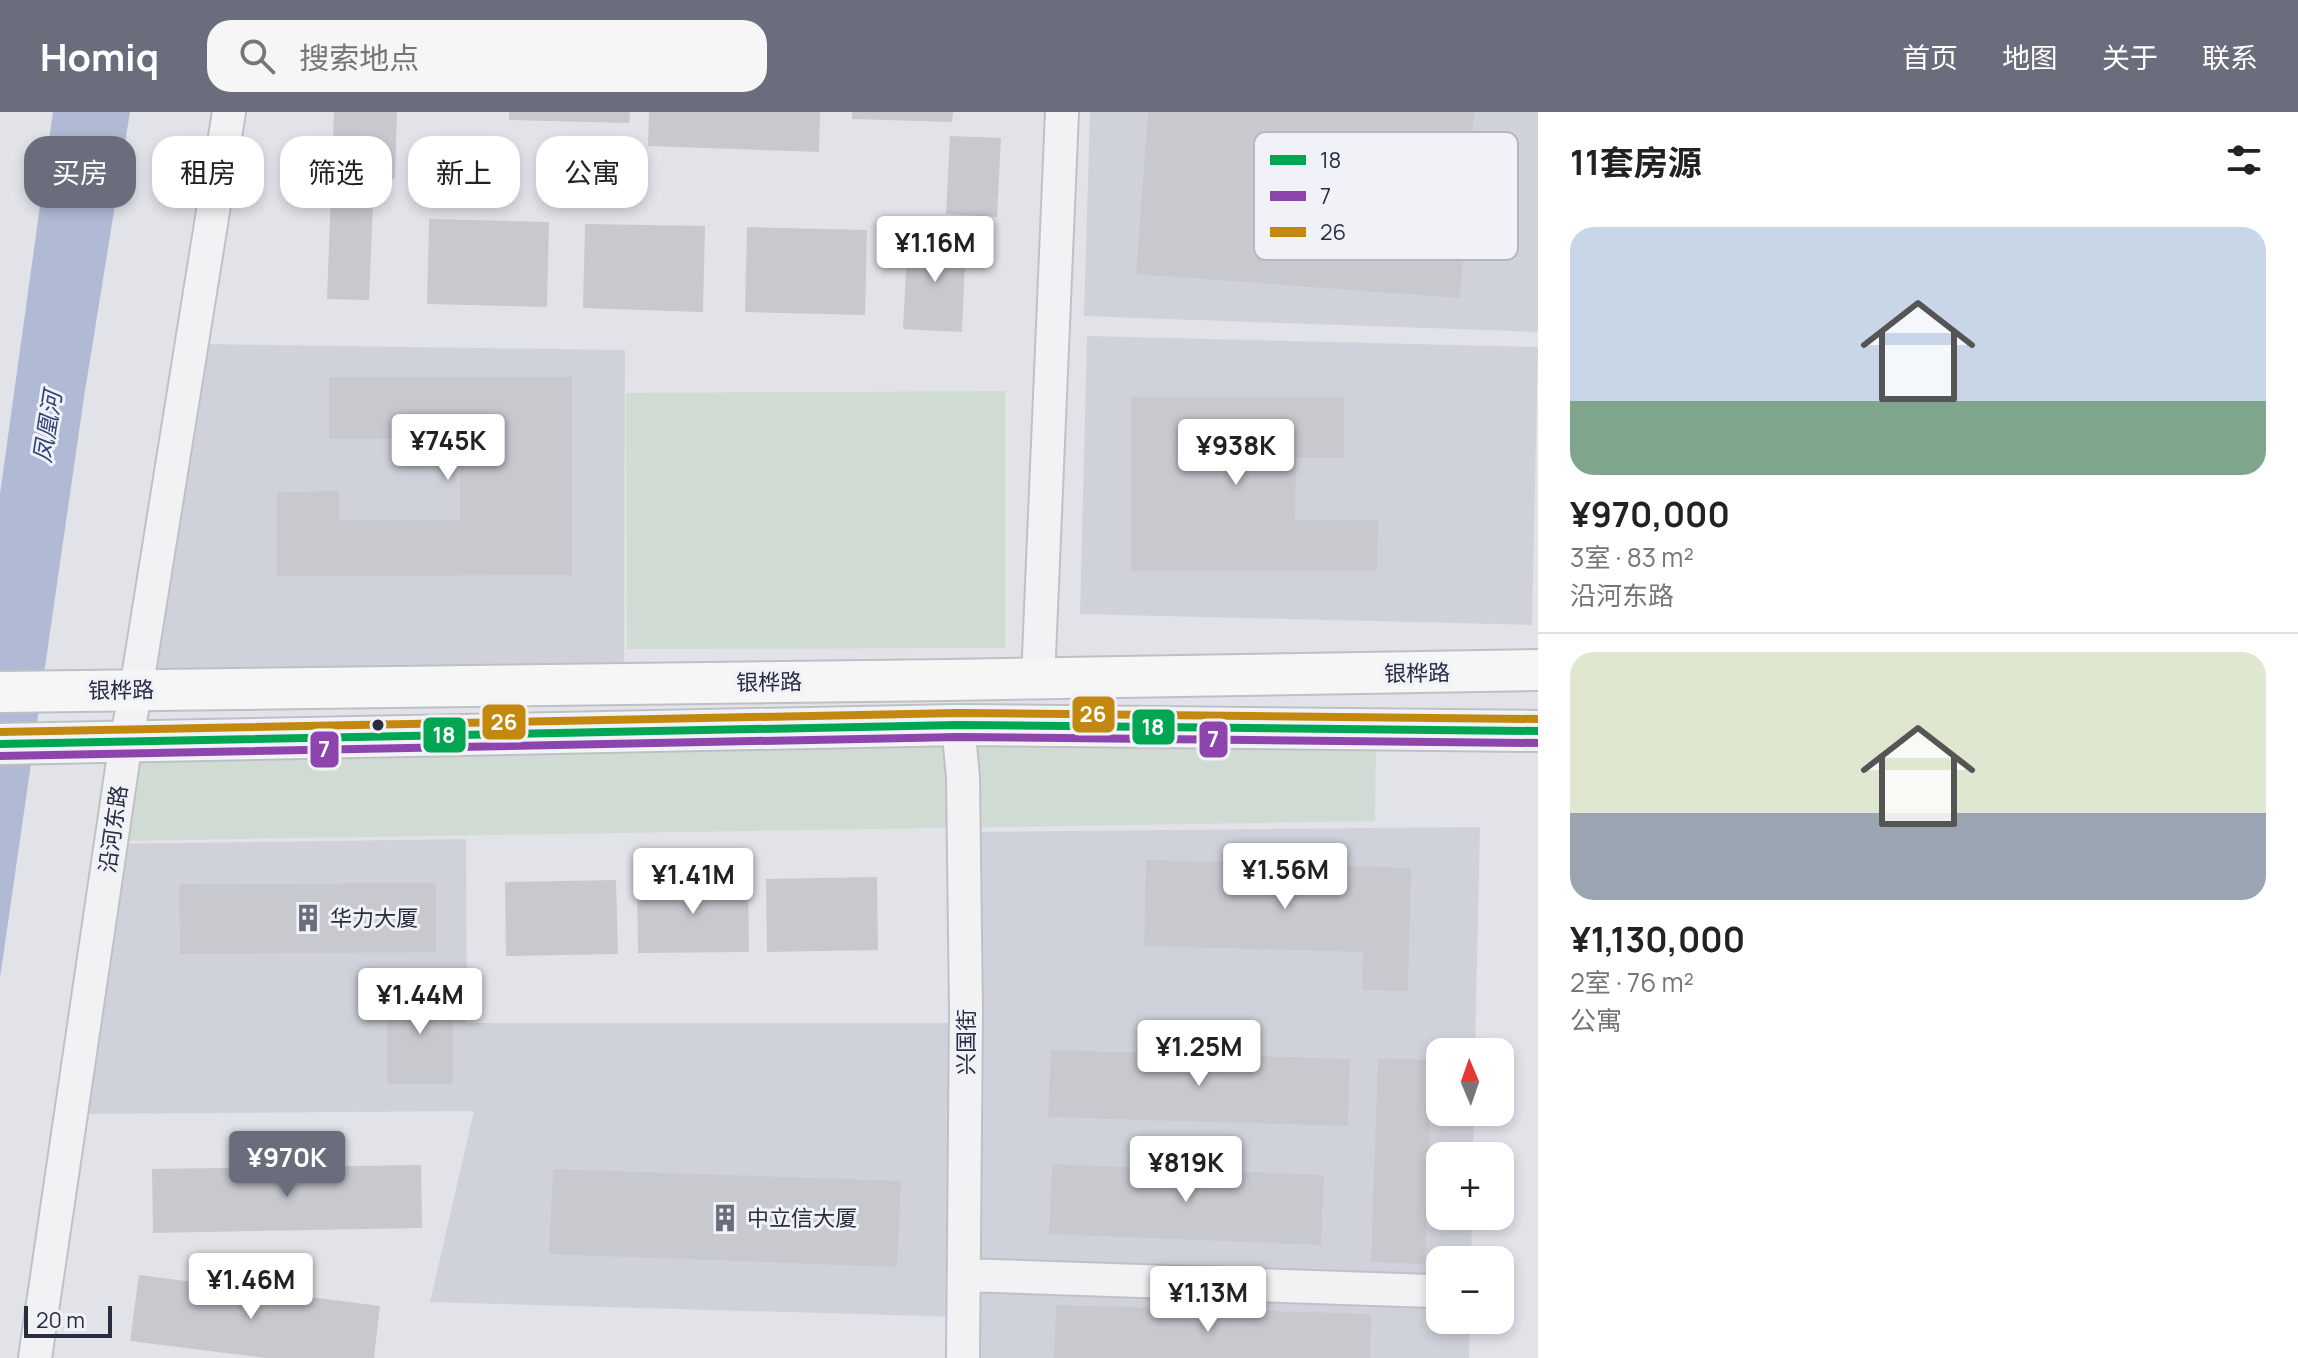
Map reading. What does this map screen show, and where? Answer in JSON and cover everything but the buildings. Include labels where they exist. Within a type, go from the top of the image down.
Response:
[{"type":"main road","name":"银桦路","points":[[0,692],[1538,670]]},
{"type":"main road","points":[[0,744],[958,725],[1538,731]]},
{"type":"street","name":"沿河东路","points":[[35,1358],[126,741],[229,112]]},
{"type":"street","points":[[1038,679],[1062,112]]},
{"type":"street","name":"兴国街","points":[[958,725],[963,777],[966,999],[963,1358]]},
{"type":"street","points":[[964,1275],[1426,1291]]},
{"type":"shaded area","points":[[1090,112],[1538,112],[1538,332],[1084,316]]},
{"type":"shaded area","points":[[1087,336],[1538,347],[1532,625],[1080,614]]},
{"type":"shaded area","points":[[200,344],[625,350],[624,679],[142,683]]},
{"type":"shaded area","points":[[1005,391],[1005,648],[627,649],[626,393]]},
{"type":"shaded area","points":[[1376,735],[1375,821],[115,841],[129,745]]},
{"type":"shaded area","points":[[1480,827],[1475,1038],[1426,1038],[1426,1126],[1474,1126],[1473,1142],[1426,1142],[1426,1230],[1472,1230],[1471,1246],[1426,1246],[1426,1334],[1470,1334],[1469,1358],[963,1358],[962,1317],[430,1302],[474,1111],[72,1114],[112,844],[466,839],[467,1023],[963,1023],[964,832]]},
{"type":"water","name":"凤凰河","points":[[53,112],[130,112],[126,136],[50,136]]},
{"type":"water","name":"凤凰河","points":[[40,208],[115,208],[0,978],[0,494]]},
{"type":"transit line","name":"26","points":[[0,732],[958,713],[1538,719]]},
{"type":"transit line","name":"18","points":[[0,744],[958,725],[1538,731]]},
{"type":"transit line","name":"7","points":[[0,756],[958,737],[1538,743]]},
{"type":"place","name":"华力大厦","points":[[308,918]]},
{"type":"place","name":"中立信大厦","points":[[725,1218]]}]
